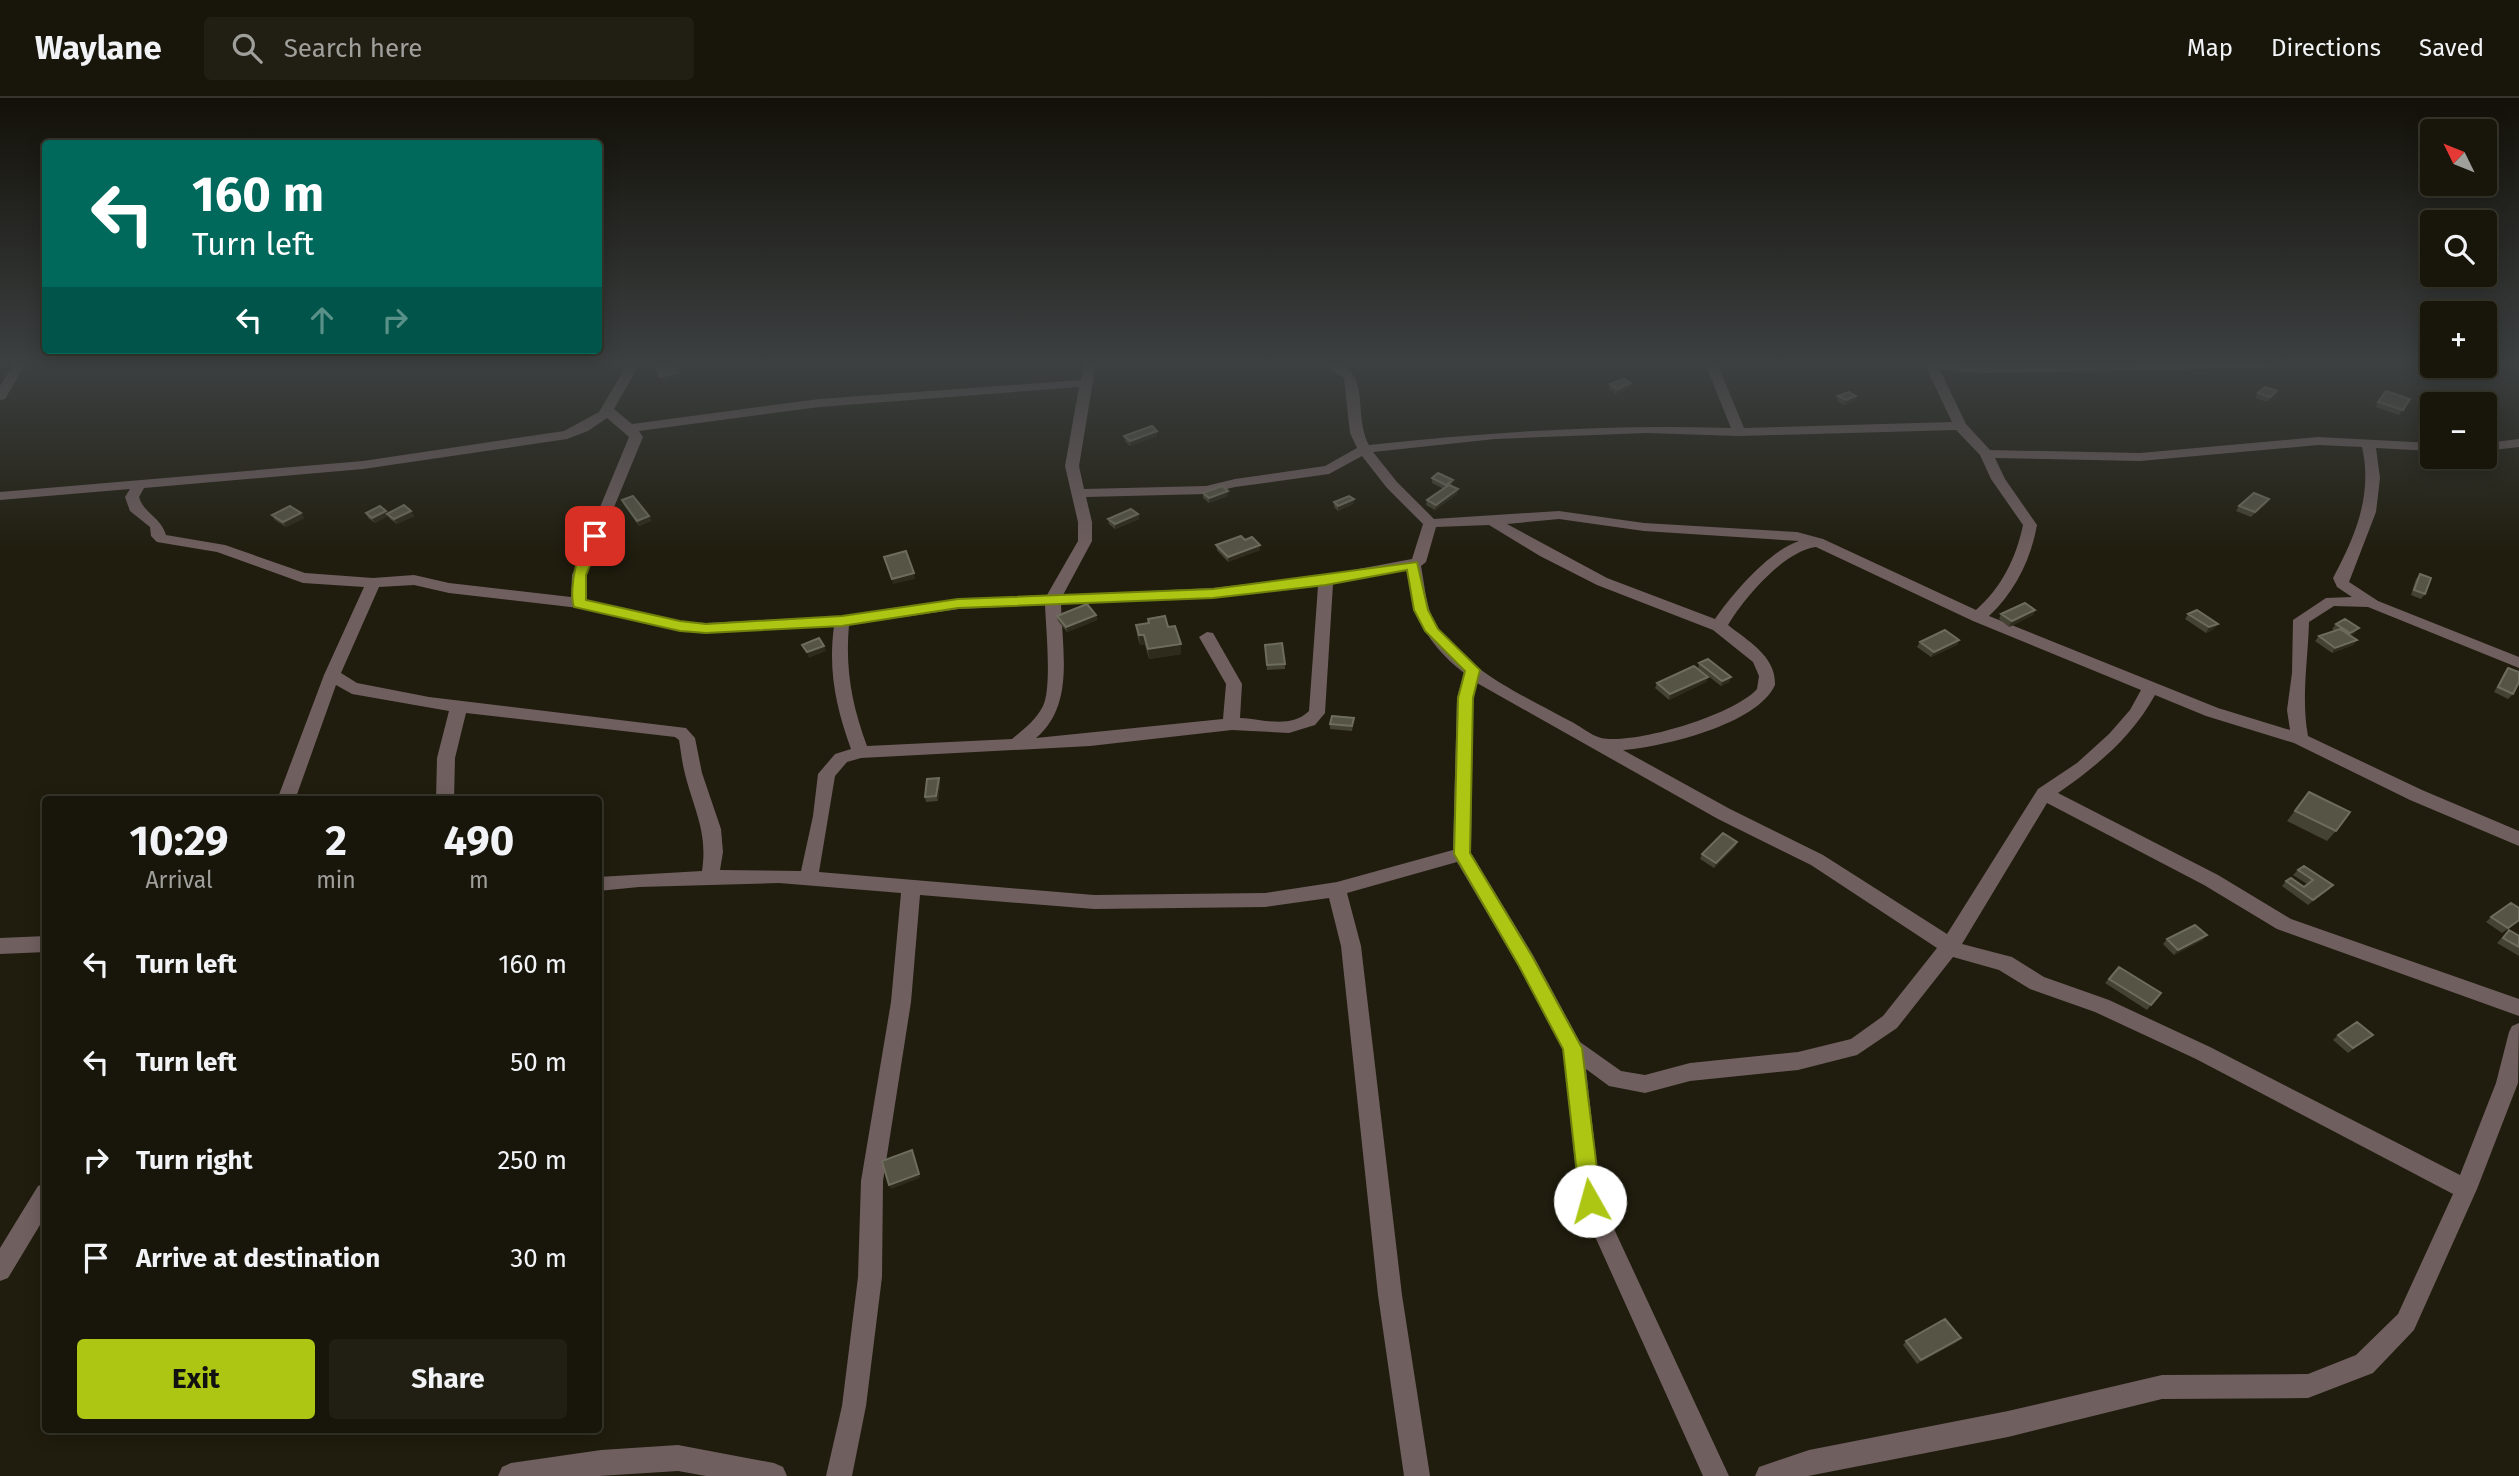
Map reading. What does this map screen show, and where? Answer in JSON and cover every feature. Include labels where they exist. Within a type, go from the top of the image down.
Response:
[{"type":"street","points":[[0,496],[363,465],[567,435],[584,427]]},
{"type":"street","points":[[579,603],[579,575],[636,437],[631,428],[636,427]]},
{"type":"street","points":[[1017,744],[1034,730],[1051,707],[1055,688],[1053,599],[1085,541],[1085,522],[1072,466],[1078,427]]},
{"type":"street","points":[[1356,427],[1359,439],[1391,487],[1430,523],[1559,515],[1644,527],[1781,534],[1818,542],[1978,617],[2212,712],[2300,739],[2416,795],[2519,839]]},
{"type":"street","points":[[1737,427],[1739,432]]},
{"type":"street","points":[[1078,493],[1206,490],[1282,475],[1329,470],[1365,449],[1495,435],[1646,429],[1739,432],[1912,427]]},
{"type":"street","points":[[1961,427],[1986,454],[1998,479],[2030,526],[2027,547],[1997,601],[1978,617]]},
{"type":"street","points":[[1986,454],[2140,457],[2318,442],[2420,446]]},
{"type":"street","points":[[2368,443],[2373,459],[2375,488],[2360,545],[2341,578],[2348,589],[2373,604],[2519,663]]},
{"type":"street","points":[[2497,446],[2519,443]]},
{"type":"street","points":[[2497,450],[2519,457]]},
{"type":"street","points":[[139,485],[132,497],[135,508],[157,526],[158,536],[162,539],[220,548],[303,578],[373,583],[414,580],[449,589],[579,603],[680,626],[706,628],[842,621],[958,604],[1213,593],[1326,580],[1413,565],[1422,556],[1430,523]]},
{"type":"street","points":[[1492,521],[1514,535],[1648,601],[1719,626],[1752,653],[1766,671],[1767,686],[1759,698],[1724,720],[1639,742],[1600,744]]},
{"type":"street","points":[[1719,626],[1737,602],[1785,556],[1799,545],[1818,542]]},
{"type":"street","points":[[1413,565],[1421,610],[1432,631],[1473,670],[1503,693],[1724,814],[1816,860],[1950,946],[1965,953],[2005,963],[2038,983],[2102,1006],[2190,1047],[2466,1189]]},
{"type":"street","points":[[809,878],[822,816],[827,774],[841,758],[861,752],[1091,740],[1231,724],[1303,725],[1317,713],[1326,580]]},
{"type":"street","points":[[287,796],[332,675],[373,583]]},
{"type":"street","points":[[2300,739],[2295,709],[2300,673],[2301,620],[2331,601],[2373,604]]},
{"type":"street","points":[[842,621],[838,680],[844,706],[861,752]]},
{"type":"street","points":[[1207,636],[1234,684],[1231,724]]},
{"type":"street","points":[[1473,670],[1465,698],[1462,854],[1526,961],[1573,1048],[1590,1201],[1716,1476]]},
{"type":"street","points":[[332,675],[352,688],[459,706],[680,732],[687,738],[693,773],[712,829],[714,852],[710,878]]},
{"type":"street","points":[[1573,1048],[1616,1079],[1645,1084],[1690,1072],[1798,1061],[1857,1046],[1890,1022],[1950,946],[2044,794],[2083,767],[2115,738],[2136,714],[2151,687]]},
{"type":"street","points":[[445,796],[446,758],[459,706]]},
{"type":"street","points":[[2044,794],[2210,880],[2284,924],[2519,1008]]},
{"type":"street","points":[[602,884],[710,878],[809,878],[911,889],[964,890],[1037,899],[1094,902],[1265,900],[1336,889],[1462,854]]},
{"type":"street","points":[[839,1476],[854,1406],[869,1290],[872,1181],[901,1002],[911,889]]},
{"type":"street","points":[[1336,889],[1351,946],[1390,1295],[1417,1476]]},
{"type":"street","points":[[0,946],[42,944]]},
{"type":"street","points":[[1768,1476],[1809,1463],[2008,1424],[2162,1387],[2308,1386],[2364,1364],[2406,1322],[2466,1189],[2507,1083],[2519,1032]]},
{"type":"street","points":[[0,1270],[42,1200]]},
{"type":"street","points":[[511,1476],[601,1462],[774,1476]]},
{"type":"building","points":[[1148,427],[1157,431],[1130,441],[1124,436]]},
{"type":"building","points":[[1438,473],[1453,480],[1446,485],[1432,478]]},
{"type":"building","points":[[1449,485],[1458,489],[1436,505],[1427,500]]},
{"type":"building","points":[[1222,486],[1228,491],[1209,498],[1203,493]]},
{"type":"building","points":[[2254,493],[2269,499],[2255,512],[2239,506]]},
{"type":"building","points":[[633,496],[649,516],[637,521],[622,500]]},
{"type":"building","points":[[1349,496],[1354,499],[1338,506],[1334,502]]},
{"type":"building","points":[[404,505],[411,511],[394,519],[387,514]]},
{"type":"building","points":[[290,506],[301,513],[283,522],[272,515]]},
{"type":"building","points":[[380,506],[386,511],[372,518],[366,513]]},
{"type":"building","points":[[1131,509],[1138,514],[1115,524],[1108,519]]},
{"type":"building","points":[[1241,536],[1245,540],[1252,537],[1260,545],[1228,557],[1216,545]]},
{"type":"building","points":[[906,551],[914,573],[892,579],[884,557]]},
{"type":"building","points":[[2420,574],[2431,578],[2425,594],[2414,590]]},
{"type":"building","points":[[2025,603],[2035,610],[2012,621],[2001,614]]},
{"type":"building","points":[[1087,604],[1096,615],[1066,627],[1057,616]]},
{"type":"building","points":[[2197,610],[2218,624],[2209,627],[2188,614]]},
{"type":"building","points":[[1165,616],[1168,627],[1175,626],[1181,644],[1148,649],[1144,635],[1139,635],[1136,625],[1149,623],[1148,619]]},
{"type":"building","points":[[2345,619],[2359,628],[2350,633],[2336,624]]},
{"type":"building","points":[[2340,629],[2357,640],[2335,648],[2319,636]]},
{"type":"building","points":[[1945,630],[1959,640],[1934,652],[1920,642]]},
{"type":"building","points":[[819,638],[824,646],[807,652],[802,645]]},
{"type":"building","points":[[1282,643],[1285,664],[1267,665],[1265,645]]},
{"type":"building","points":[[1708,659],[1731,677],[1722,681],[1699,663]]},
{"type":"building","points":[[1694,666],[1708,677],[1670,694],[1657,683]]},
{"type":"building","points":[[2508,668],[2519,672],[2519,682],[2513,694],[2498,687]]},
{"type":"building","points":[[1332,716],[1354,718],[1352,726],[1330,724]]},
{"type":"building","points":[[939,778],[936,796],[925,797],[927,779]]},
{"type":"building","points":[[2309,792],[2350,812],[2336,831],[2295,811]]},
{"type":"building","points":[[1723,833],[1737,842],[1716,863],[1702,854]]},
{"type":"building","points":[[2304,866],[2333,885],[2313,900],[2286,881],[2291,878],[2304,887],[2313,880],[2298,870]]},
{"type":"building","points":[[2511,903],[2519,908],[2519,920],[2508,928],[2491,917]]},
{"type":"building","points":[[2195,925],[2207,935],[2178,950],[2167,939]]},
{"type":"building","points":[[2509,930],[2519,936],[2519,947],[2503,938]]},
{"type":"building","points":[[2119,967],[2161,993],[2151,1005],[2109,979]]},
{"type":"building","points":[[2357,1022],[2373,1035],[2353,1048],[2338,1035]]},
{"type":"building","points":[[912,1150],[919,1174],[889,1185],[882,1161]]},
{"type":"building","points":[[1945,1319],[1961,1338],[1921,1360],[1906,1341]]},
{"type":"route","points":[[595,536],[579,575],[579,603],[680,626],[706,628],[842,621],[958,604],[1213,593],[1326,580],[1413,565],[1421,610],[1432,631],[1473,670],[1465,698],[1462,854],[1526,961],[1573,1048],[1590,1201]]}]
